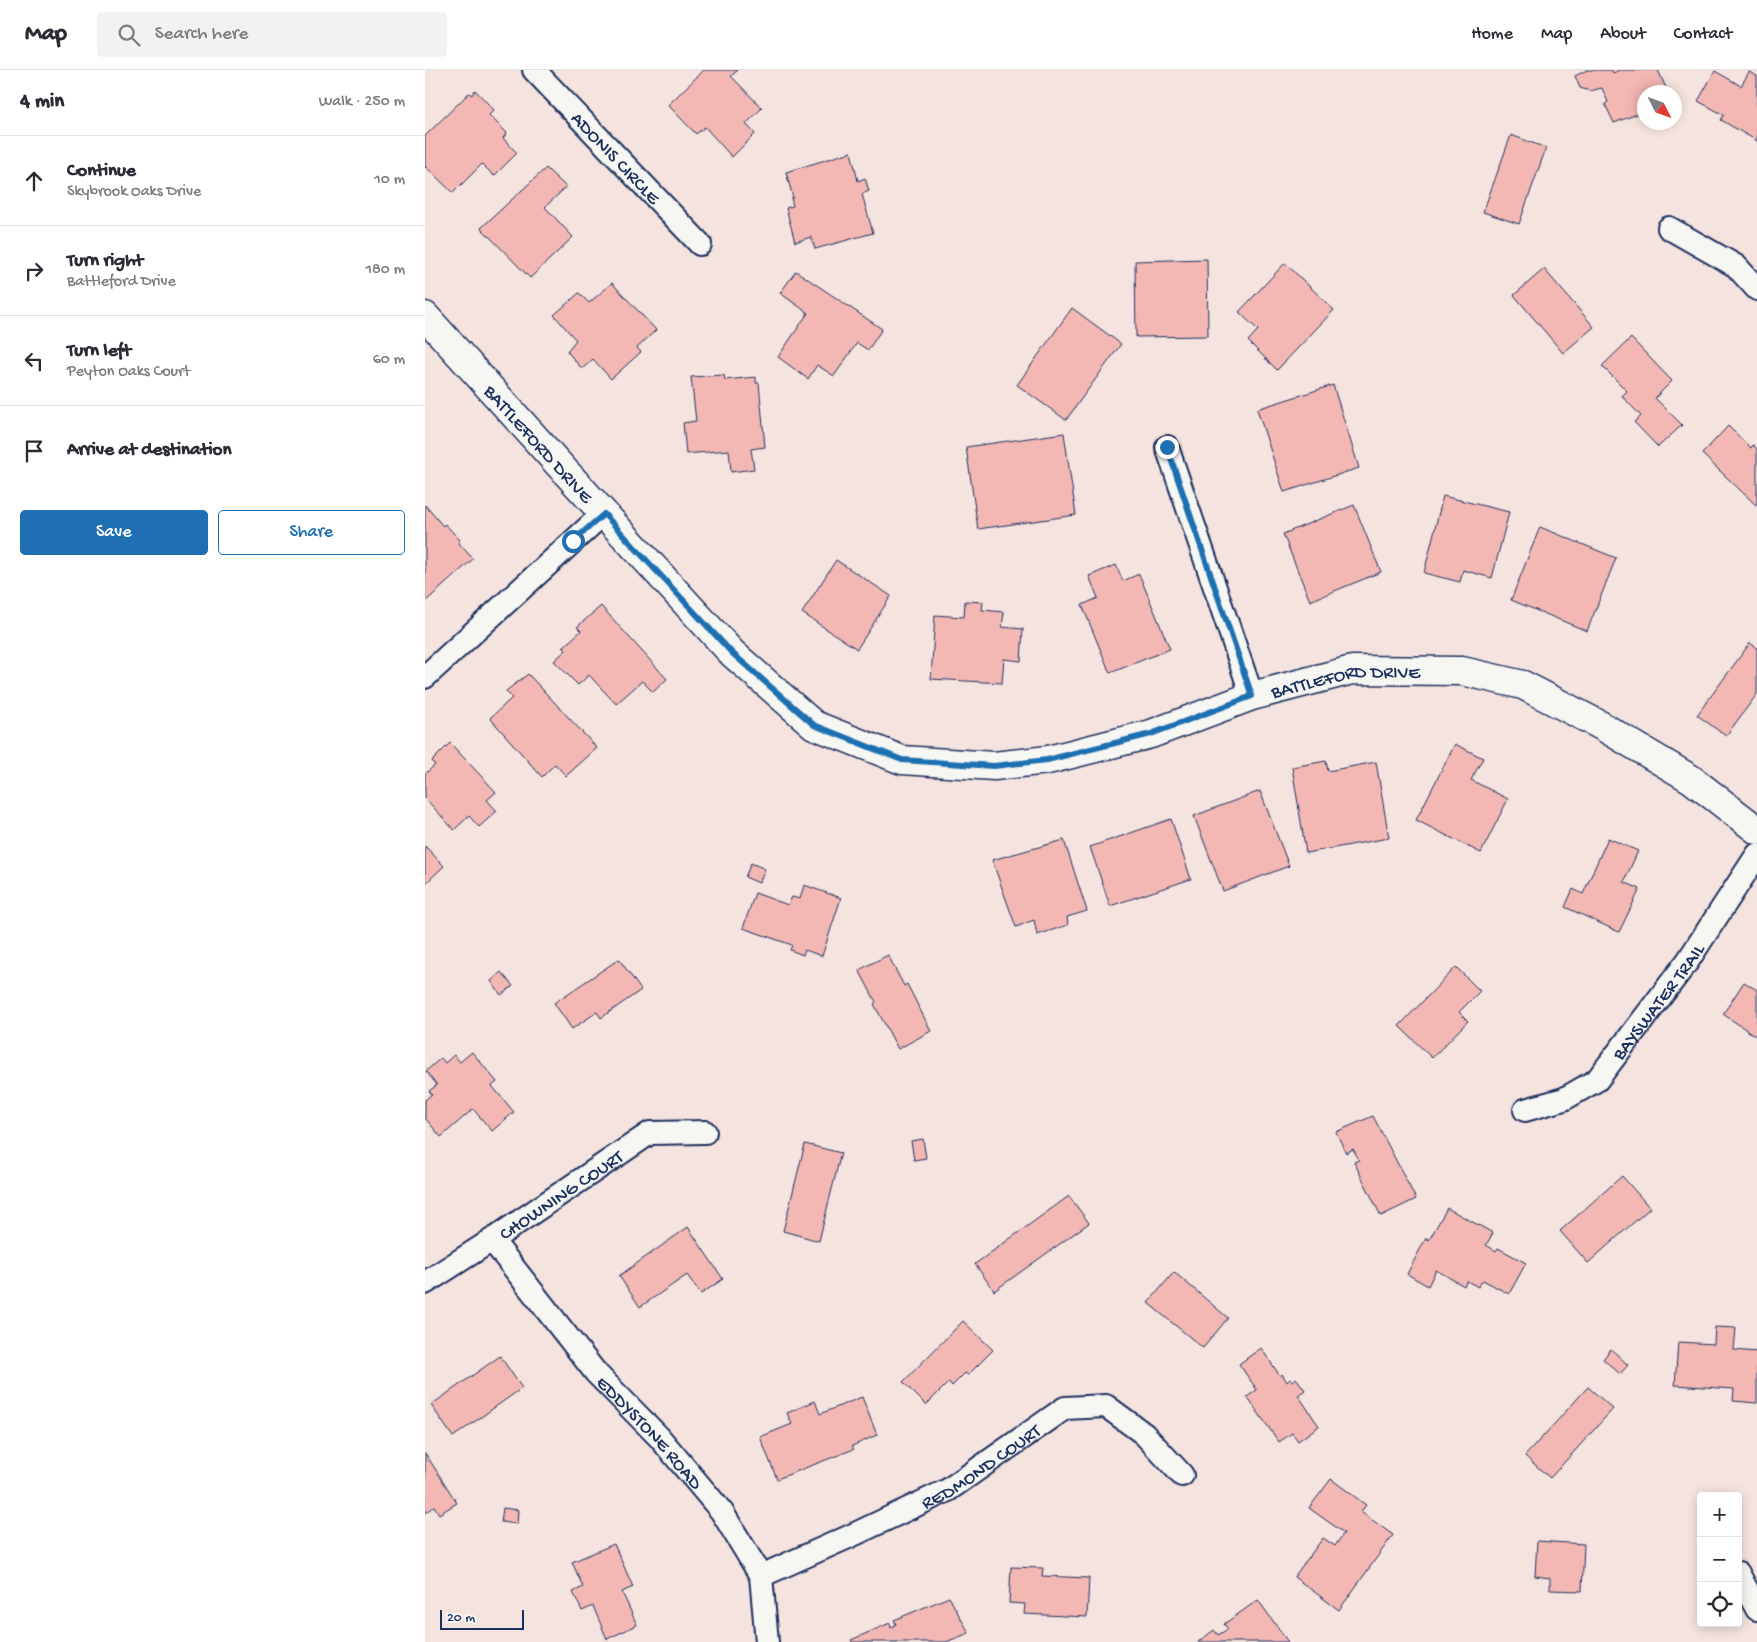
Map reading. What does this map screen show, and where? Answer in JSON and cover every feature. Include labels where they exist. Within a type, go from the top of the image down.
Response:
[{"type":"street","name":"ADONIS CIRCLE","points":[[534,70],[700,244]]},
{"type":"street","points":[[1669,228],[1736,266],[1757,289]]},
{"type":"street","name":"BATTLEFORD DRIVE","points":[[425,316],[732,653],[814,725],[902,760],[994,766],[1047,760],[1151,734],[1252,696],[1352,670],[1462,671],[1523,685],[1600,725],[1691,780],[1757,830]]},
{"type":"street","points":[[1167,447],[1252,696]]},
{"type":"street","points":[[425,677],[604,514]]},
{"type":"street","name":"BAYSWATER TRAIL","points":[[1525,1110],[1564,1099],[1597,1080],[1687,962],[1757,855]]},
{"type":"street","name":"CHOWNING COURT","points":[[425,1283],[650,1133],[705,1132]]},
{"type":"street","name":"EDDYSTONE ROAD","points":[[492,1240],[596,1373],[659,1437],[722,1512],[761,1576],[767,1642]]},
{"type":"street","name":"REDMOND COURT","points":[[761,1576],[948,1490],[1065,1408],[1106,1406],[1144,1434],[1181,1475]]},
{"type":"street","points":[[1742,1581],[1757,1609]]},
{"type":"building","points":[[704,70],[738,70],[731,76],[762,108],[746,124],[755,134],[732,157],[705,127],[696,134],[668,105]]},
{"type":"building","points":[[1587,70],[1612,70],[1613,73],[1619,70],[1658,70],[1665,85],[1637,85],[1637,114],[1614,123],[1605,104],[1608,102],[1602,88],[1590,91],[1580,88],[1575,76]]},
{"type":"building","points":[[1715,71],[1741,86],[1749,72],[1757,76],[1757,141],[1721,120],[1724,115],[1698,101]]},
{"type":"building","points":[[475,90],[494,110],[489,115],[507,133],[503,138],[517,153],[494,176],[482,164],[453,193],[425,168],[425,136],[469,93],[472,95]]},
{"type":"building","points":[[1511,135],[1546,148],[1519,224],[1483,212]]},
{"type":"building","points":[[851,152],[858,181],[865,178],[869,191],[862,194],[873,233],[815,249],[811,237],[795,242],[786,208],[793,206],[791,198],[793,198],[786,172]]},
{"type":"building","points":[[546,168],[566,187],[545,207],[573,237],[530,278],[481,228]]},
{"type":"building","points":[[1207,259],[1208,336],[1136,337],[1135,261]]},
{"type":"building","points":[[1285,263],[1334,310],[1277,370],[1248,341],[1258,330],[1239,312]]},
{"type":"building","points":[[1544,269],[1594,327],[1563,353],[1514,295]]},
{"type":"building","points":[[796,271],[882,329],[868,350],[857,343],[834,376],[817,365],[808,379],[778,357],[808,313],[780,293]]},
{"type":"building","points":[[612,283],[656,330],[637,348],[641,352],[611,379],[593,359],[582,369],[567,351],[576,340],[554,315],[579,293],[589,303]]},
{"type":"building","points":[[1072,308],[1121,344],[1066,420],[1017,385]]},
{"type":"building","points":[[1631,338],[1672,381],[1655,398],[1682,425],[1658,447],[1634,422],[1641,416],[1622,396],[1627,391],[1602,366]]},
{"type":"building","points":[[724,375],[725,380],[756,377],[756,383],[759,383],[765,447],[751,449],[754,469],[731,472],[729,450],[686,454],[683,423],[696,421],[691,377]]},
{"type":"building","points":[[1333,385],[1359,468],[1284,492],[1257,409]]},
{"type":"building","points":[[1728,426],[1751,448],[1753,445],[1757,449],[1757,506],[1702,454]]},
{"type":"building","points":[[1064,433],[1076,515],[978,529],[966,447]]},
{"type":"building","points":[[1443,496],[1509,512],[1492,578],[1463,570],[1460,582],[1424,573]]},
{"type":"building","points":[[425,505],[443,526],[445,524],[460,540],[458,542],[473,559],[425,602]]},
{"type":"building","points":[[1354,505],[1381,572],[1310,601],[1283,534]]},
{"type":"building","points":[[1540,527],[1616,558],[1587,631],[1511,600]]},
{"type":"building","points":[[836,560],[891,596],[857,649],[802,613]]},
{"type":"building","points":[[1116,565],[1123,581],[1139,574],[1170,649],[1110,673],[1082,605],[1098,598],[1089,576]]},
{"type":"building","points":[[965,601],[983,602],[982,610],[1004,612],[1002,627],[1023,629],[1021,661],[1004,659],[1002,683],[931,679],[935,615],[964,617]]},
{"type":"building","points":[[601,606],[667,679],[653,692],[642,681],[616,704],[589,675],[578,685],[554,661],[566,650],[563,647],[581,631],[577,627]]},
{"type":"building","points":[[1750,643],[1757,648],[1757,694],[1726,736],[1697,715]]},
{"type":"building","points":[[528,674],[597,748],[566,776],[555,764],[542,777],[490,718],[512,698],[506,691]]},
{"type":"building","points":[[450,743],[496,792],[487,800],[497,811],[479,827],[469,816],[454,830],[425,798],[425,774],[435,765],[432,761]]},
{"type":"building","points":[[1455,744],[1483,758],[1471,780],[1508,799],[1481,853],[1416,820]]},
{"type":"building","points":[[1326,761],[1328,771],[1376,762],[1389,838],[1306,853],[1292,767]]},
{"type":"building","points":[[1260,791],[1289,866],[1223,891],[1194,816]]},
{"type":"building","points":[[1171,819],[1191,879],[1110,906],[1090,847]]},
{"type":"building","points":[[1608,838],[1638,851],[1624,882],[1640,889],[1619,932],[1565,907],[1573,889],[1583,894]]},
{"type":"building","points":[[1064,840],[1087,911],[1067,917],[1068,925],[1037,935],[1034,920],[1016,927],[992,860]]},
{"type":"building","points":[[425,846],[444,866],[425,884]]},
{"type":"building","points":[[751,863],[765,869],[759,883],[745,877]]},
{"type":"building","points":[[804,885],[841,898],[822,956],[805,950],[803,955],[790,950],[792,945],[743,928],[755,893],[788,905],[792,897],[800,899]]},
{"type":"building","points":[[888,955],[904,986],[907,984],[931,1031],[898,1049],[874,1004],[876,1002],[859,970]]},
{"type":"building","points":[[619,959],[641,990],[601,1018],[597,1012],[572,1029],[554,1003]]},
{"type":"building","points":[[1456,967],[1480,991],[1459,1012],[1468,1021],[1432,1058],[1399,1026]]},
{"type":"building","points":[[501,972],[513,986],[501,995],[491,981]]},
{"type":"building","points":[[1744,982],[1757,990],[1757,1037],[1723,1014]]},
{"type":"building","points":[[472,1052],[497,1082],[492,1086],[514,1112],[492,1131],[473,1109],[441,1137],[425,1118],[425,1100],[432,1094],[429,1091],[437,1085],[426,1071],[441,1058],[445,1063],[454,1055],[460,1062]]},
{"type":"building","points":[[1373,1116],[1416,1199],[1381,1216],[1354,1162],[1359,1160],[1353,1149],[1346,1153],[1336,1132]]},
{"type":"building","points":[[923,1139],[926,1158],[914,1160],[911,1141]]},
{"type":"building","points":[[805,1144],[841,1153],[819,1241],[783,1231]]},
{"type":"building","points":[[1622,1176],[1650,1208],[1588,1263],[1560,1231]]},
{"type":"building","points":[[1069,1196],[1089,1223],[994,1291],[975,1264]]},
{"type":"building","points":[[1447,1208],[1493,1233],[1486,1245],[1496,1251],[1498,1248],[1526,1263],[1509,1294],[1483,1280],[1478,1287],[1467,1281],[1464,1286],[1436,1270],[1428,1286],[1407,1274],[1426,1238],[1429,1240]]},
{"type":"building","points":[[688,1227],[723,1279],[701,1294],[687,1275],[640,1307],[619,1276]]},
{"type":"building","points":[[1174,1272],[1228,1318],[1203,1348],[1148,1303]]},
{"type":"building","points":[[963,1321],[993,1350],[968,1375],[965,1373],[952,1386],[949,1382],[926,1405],[903,1382]]},
{"type":"building","points":[[1715,1327],[1736,1328],[1734,1350],[1757,1352],[1757,1403],[1733,1401],[1734,1389],[1675,1385],[1678,1342],[1714,1344]]},
{"type":"building","points":[[1261,1348],[1280,1376],[1282,1374],[1287,1382],[1290,1379],[1292,1381],[1296,1378],[1305,1390],[1298,1395],[1319,1426],[1298,1441],[1292,1433],[1279,1442],[1247,1397],[1257,1390],[1239,1364]]},
{"type":"building","points":[[1611,1349],[1628,1365],[1620,1374],[1603,1359]]},
{"type":"building","points":[[500,1356],[522,1388],[453,1437],[431,1405]]},
{"type":"building","points":[[1588,1387],[1613,1409],[1550,1478],[1525,1456]]},
{"type":"building","points":[[862,1397],[877,1435],[852,1446],[854,1449],[777,1479],[760,1437],[792,1424],[787,1413],[815,1401],[820,1414]]},
{"type":"building","points":[[425,1453],[457,1503],[439,1514],[434,1506],[425,1513]]},
{"type":"building","points":[[1331,1479],[1366,1505],[1361,1512],[1393,1535],[1339,1610],[1294,1577],[1323,1538],[1335,1546],[1344,1533],[1309,1508]]},
{"type":"building","points":[[503,1508],[518,1510],[517,1524],[501,1522]]},
{"type":"building","points":[[1537,1541],[1584,1544],[1582,1591],[1550,1590],[1550,1578],[1535,1576]]},
{"type":"building","points":[[614,1544],[633,1587],[622,1592],[637,1625],[607,1639],[593,1606],[582,1611],[573,1592],[583,1587],[572,1562]]},
{"type":"building","points":[[1011,1567],[1043,1568],[1042,1576],[1089,1578],[1087,1617],[1024,1614],[1025,1604],[1009,1603]]},
{"type":"building","points":[[949,1597],[969,1633],[946,1642],[852,1642],[851,1640],[890,1623],[891,1628],[896,1624],[894,1620]]},
{"type":"building","points":[[1258,1600],[1288,1642],[1198,1642],[1214,1630],[1218,1635],[1228,1629],[1224,1624]]},
{"type":"route","points":[[573,541],[604,514],[732,653],[814,725],[902,760],[994,766],[1047,760],[1151,734],[1252,696],[1167,447]]}]
